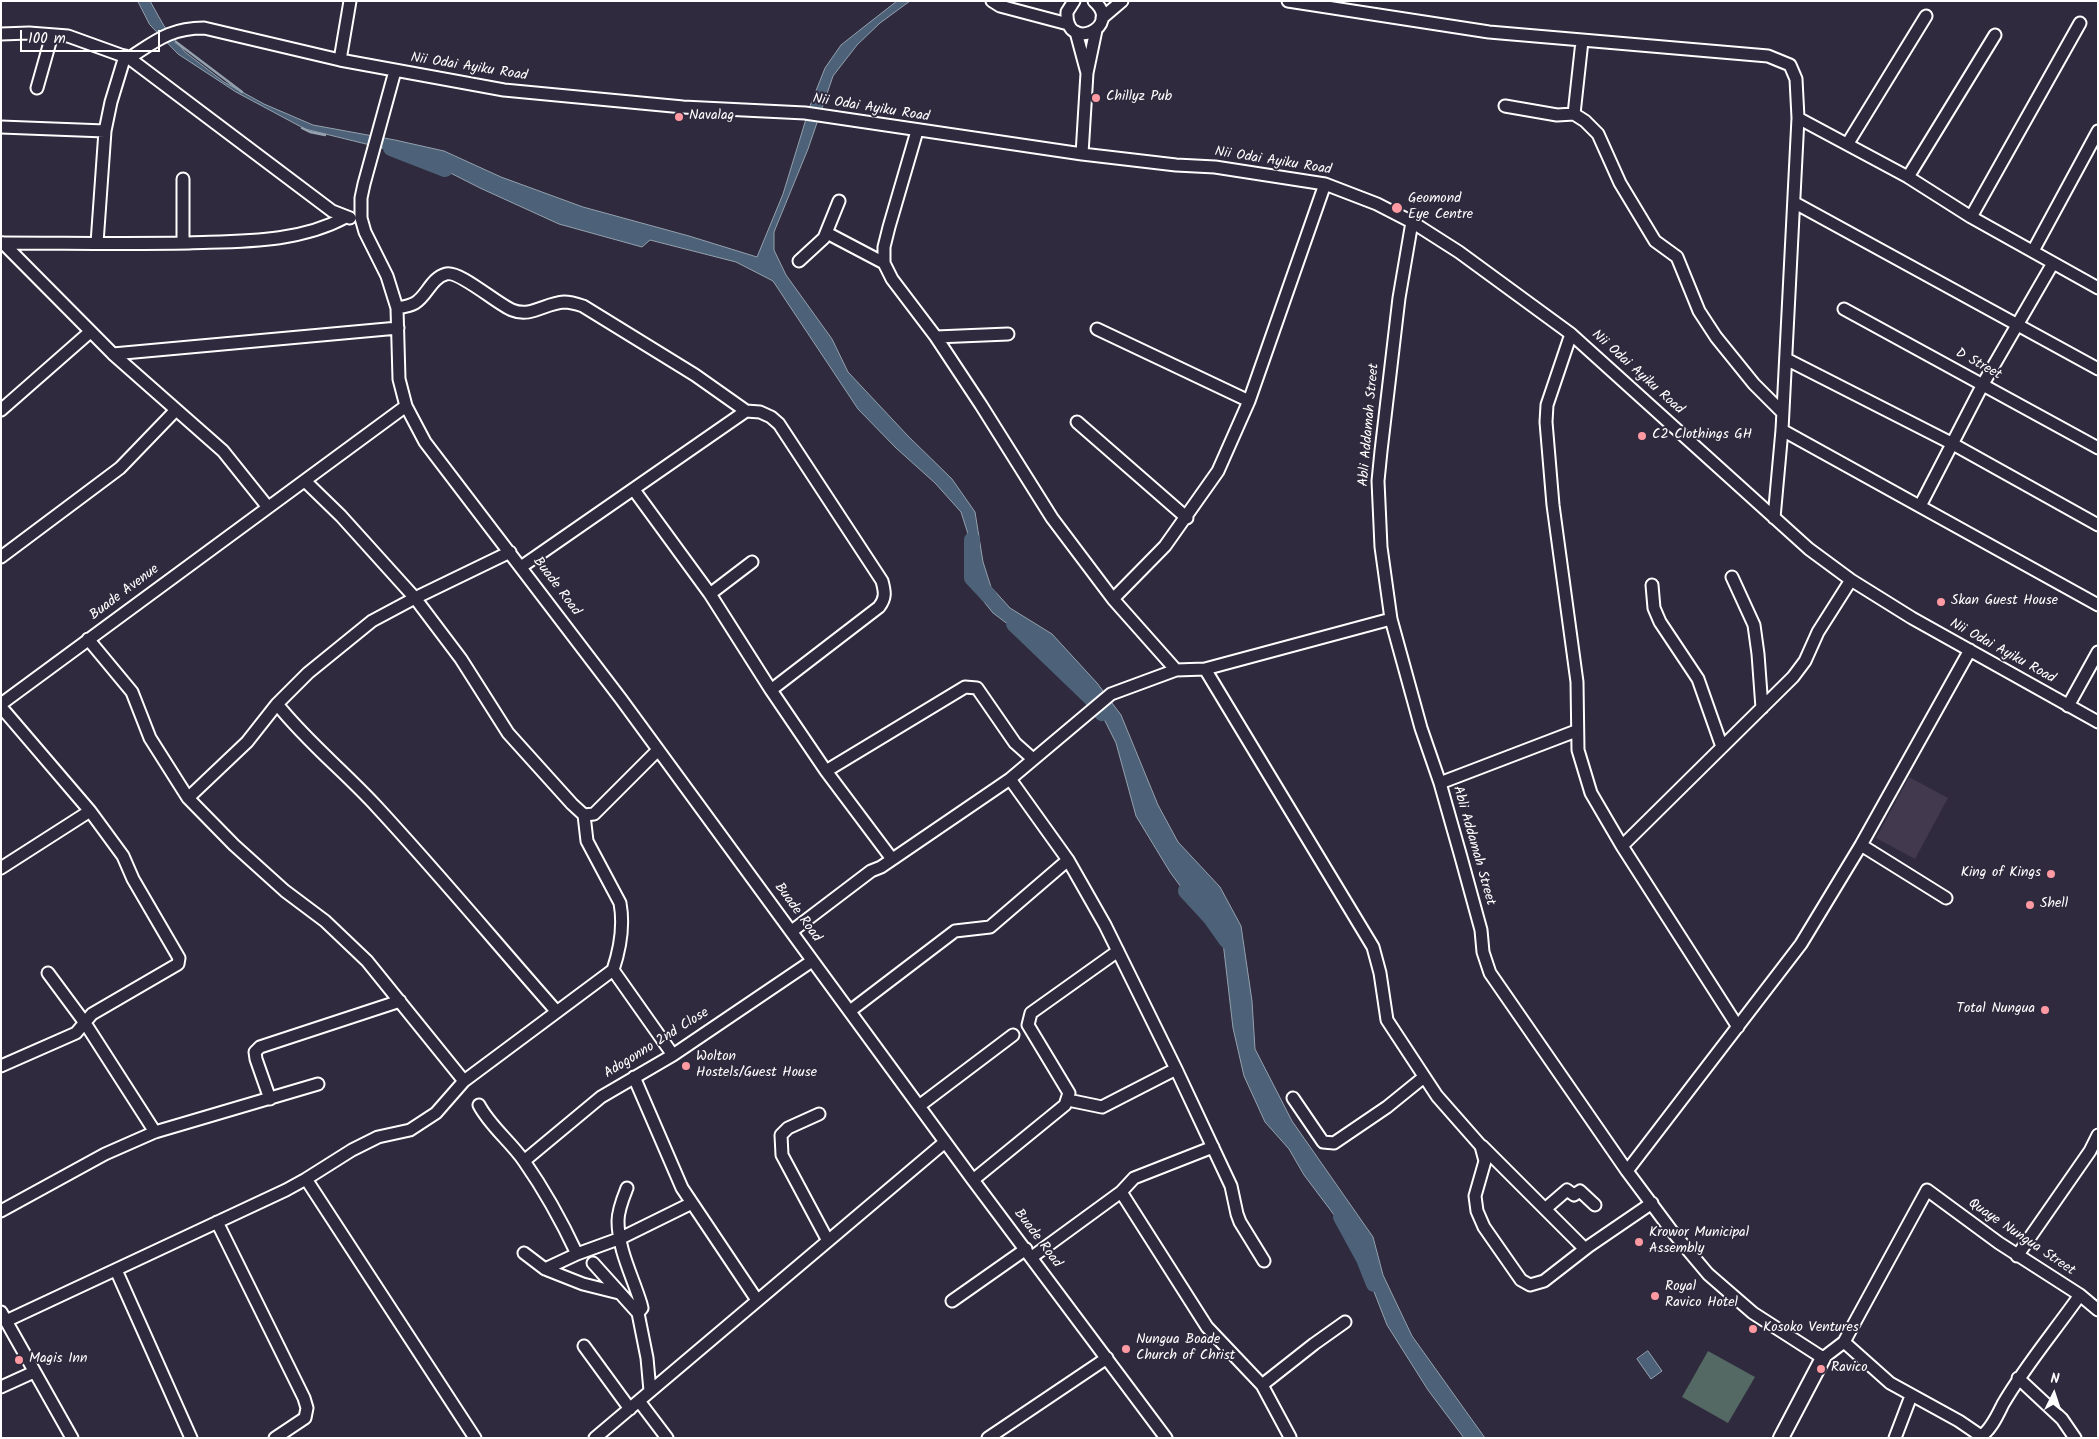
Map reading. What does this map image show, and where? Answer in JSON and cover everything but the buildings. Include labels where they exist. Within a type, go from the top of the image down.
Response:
[{"type":"main road","points":[[1781,1438],[1823,1358]]},
{"type":"street","points":[[340,60],[350,1]]},
{"type":"street","points":[[992,1],[1000,6],[1086,34],[1096,30]]},
{"type":"street","points":[[1094,1],[1102,11],[1102,18]]},
{"type":"street","points":[[1082,154],[1087,73],[1096,30],[1102,18],[1122,1]]},
{"type":"street","points":[[1288,1],[1489,32],[1768,56],[1790,65],[1796,79],[1798,118],[1795,203],[1782,430],[1774,518]]},
{"type":"street","points":[[1373,13],[1377,1]]},
{"type":"street","points":[[1071,2],[1067,12],[1087,73]]},
{"type":"street","points":[[1848,143],[1926,16]]},
{"type":"street","points":[[1971,217],[2080,23]]},
{"type":"street","name":"Nii Odai Ayiku Road","points":[[127,57],[161,36],[174,31],[188,28],[204,28],[340,60],[504,90],[684,107],[805,114],[1082,154],[1176,166],[1215,167],[1325,184],[1377,204],[1412,222],[1459,252],[1571,334],[1809,549],[1850,580],[2098,722]]},
{"type":"street","points":[[1,34],[52,34],[68,36],[127,57],[332,211],[346,218]]},
{"type":"street","points":[[37,88],[52,34]]},
{"type":"street","points":[[1908,177],[1995,35]]},
{"type":"street","points":[[1574,114],[1582,40]]},
{"type":"street","points":[[97,243],[105,131],[111,102],[127,57]]},
{"type":"street","name":"Nii Odai Ayiku Road","points":[[361,218],[361,198],[395,71]]},
{"type":"street","points":[[1506,106],[1557,115],[1574,114],[1585,121],[1598,134],[1620,183],[1655,241],[1677,257],[1699,311],[1716,337],[1754,384],[1782,412]]},
{"type":"street","points":[[1798,118],[1848,143],[1908,177],[1971,217],[2053,263],[2096,283]]},
{"type":"street","points":[[1,127],[105,131]]},
{"type":"street","points":[[917,131],[889,227],[884,247],[884,263],[892,279],[936,337],[1052,518],[1113,599],[1176,670]]},
{"type":"street","points":[[2033,251],[2098,131]]},
{"type":"street","points":[[183,179],[183,243]]},
{"type":"street","points":[[1113,599],[1165,546],[1187,518],[1218,470],[1249,401],[1325,184]]},
{"type":"street","points":[[799,261],[824,238],[839,201]]},
{"type":"street","points":[[1795,203],[2098,369]]},
{"type":"street","points":[[2,243],[183,243],[274,239],[304,234],[346,218],[361,218]]},
{"type":"street","name":"Buade Road","points":[[361,218],[387,276],[397,308],[399,379],[406,406],[425,442],[442,467],[521,566],[621,699],[973,1180],[1166,1438]]},
{"type":"street","name":"Abli Addamah Street","points":[[1412,222],[1399,298],[1378,481],[1381,547],[1391,619],[1421,728],[1440,783],[1481,930],[1483,952],[1490,973],[1627,1171],[1708,1274],[1753,1313],[1823,1358]]},
{"type":"street","points":[[827,233],[884,263]]},
{"type":"street","points":[[2,243],[113,354],[223,451],[267,506]]},
{"type":"street","points":[[1920,506],[1983,384],[2053,263]]},
{"type":"street","points":[[397,308],[416,302],[438,277],[447,273],[456,275],[502,306],[515,312],[527,314],[549,304],[566,302],[582,306],[695,375],[746,411],[760,412],[780,424],[882,581],[885,594],[884,601],[879,607],[771,690]]},
{"type":"street","name":"D Street","points":[[1844,309],[2098,448]]},
{"type":"street","points":[[113,354],[398,328]]},
{"type":"street","points":[[1097,329],[1249,401]]},
{"type":"street","points":[[2,407],[90,332]]},
{"type":"street","points":[[936,337],[1008,334]]},
{"type":"street","points":[[1571,334],[1547,405],[1546,422],[1553,505],[1576,682],[1578,750],[1591,793],[1622,846],[1738,1027]]},
{"type":"street","points":[[1786,359],[1951,443],[2098,525]]},
{"type":"street","name":"Buade Avenue","points":[[1,705],[267,506],[305,481],[406,406]]},
{"type":"street","points":[[1,557],[120,468],[176,411]]},
{"type":"street","points":[[521,566],[634,490],[657,471],[746,411]]},
{"type":"street","points":[[1078,422],[1187,518]]},
{"type":"street","points":[[1782,430],[2098,605]]},
{"type":"street","points":[[72,1438],[4,1316],[116,1270],[306,1179],[344,1155],[378,1137],[410,1130],[436,1113],[464,1082],[614,970],[620,941],[622,912],[620,903],[587,841],[584,815],[508,732],[461,659],[415,598],[341,516],[305,481]]},
{"type":"street","points":[[634,490],[710,594],[771,690],[826,771],[892,860]]},
{"type":"street","points":[[188,798],[246,742],[277,704],[308,673],[372,621],[510,552]]},
{"type":"street","points":[[710,594],[752,562]]},
{"type":"street","points":[[1732,577],[1754,625],[1762,708]]},
{"type":"street","points":[[1622,846],[1793,677],[1805,661],[1818,632],[1850,580]]},
{"type":"street","points":[[1652,585],[1654,608],[1660,622],[1698,679],[1722,747]]},
{"type":"street","points":[[792,931],[864,877],[1010,779],[1111,694],[1176,670],[1204,669],[1391,619]]},
{"type":"street","points":[[88,639],[132,692],[150,738],[188,798],[234,845],[285,890],[325,921],[367,961],[464,1082]]},
{"type":"street","points":[[1627,1171],[1801,944],[1861,845],[1970,650]]},
{"type":"street","points":[[2068,706],[2098,652]]},
{"type":"street","points":[[1204,669],[1373,947],[1380,973],[1387,1020],[1424,1078],[1437,1096],[1481,1146],[1585,1249]]},
{"type":"street","points":[[826,771],[965,687],[971,686],[977,688],[1015,742],[1033,759]]},
{"type":"street","points":[[277,704],[295,728],[358,786],[430,864],[558,1012]]},
{"type":"street","points":[[1,705],[90,811],[122,856],[133,879],[179,958],[178,964],[92,1014],[76,1033],[1,1066]]},
{"type":"street","points":[[1440,783],[1576,731]]},
{"type":"street","points":[[584,815],[594,814],[658,750]]},
{"type":"street","points":[[1010,779],[1068,860],[1118,951],[1176,1068],[1231,1186],[1236,1214],[1264,1261]]},
{"type":"street","points":[[1,868],[90,811]]},
{"type":"street","points":[[1861,845],[1946,898]]},
{"type":"street","points":[[850,1011],[956,931],[990,927],[1068,860]]},
{"type":"street","points":[[973,1180],[1065,1105],[1068,1100],[1070,1093],[1028,1024],[1029,1019],[1035,1010],[1118,951]]},
{"type":"street","name":"Adogonno 2nd Close","points":[[524,1160],[601,1097],[673,1055],[812,961]]},
{"type":"street","points":[[614,970],[673,1055]]},
{"type":"street","points":[[48,973],[85,1023],[155,1132]]},
{"type":"street","points":[[270,1099],[256,1059],[255,1052],[260,1047],[400,1001]]},
{"type":"street","points":[[919,1106],[1013,1035]]},
{"type":"street","points":[[1068,1100],[1102,1106],[1176,1068]]},
{"type":"street","points":[[634,1077],[671,1163],[692,1203],[757,1300]]},
{"type":"street","points":[[1293,1098],[1313,1130],[1323,1142],[1334,1143],[1387,1108],[1424,1078]]},
{"type":"street","points":[[1,1211],[104,1154],[155,1132],[318,1084]]},
{"type":"street","points":[[479,1105],[486,1120],[499,1130],[524,1160],[558,1214],[577,1254]]},
{"type":"street","points":[[819,1114],[788,1128],[781,1135],[780,1144],[782,1155],[828,1240]]},
{"type":"street","points":[[2018,1256],[2094,1153],[2098,1135]]},
{"type":"street","points":[[594,1438],[945,1142]]},
{"type":"street","points":[[1481,1146],[1484,1161],[1475,1196],[1477,1212],[1484,1227],[1521,1280],[1530,1285],[1544,1281],[1585,1249],[1652,1203]]},
{"type":"street","points":[[952,1302],[1121,1192],[1134,1178],[1213,1147]]},
{"type":"street","points":[[306,1179],[475,1438]]},
{"type":"street","points":[[627,1188],[618,1222],[625,1261],[642,1308],[638,1313]]},
{"type":"street","points":[[1545,1209],[1568,1190],[1574,1195],[1580,1191],[1595,1205]]},
{"type":"street","name":"Quaye Nungua Street","points":[[1844,1342],[1927,1190],[2018,1256],[2080,1296],[2098,1310]]},
{"type":"street","points":[[1121,1192],[1207,1327],[1262,1385],[1290,1437]]},
{"type":"street","points":[[545,1269],[577,1254],[620,1238],[692,1203]]},
{"type":"street","points":[[216,1222],[304,1398],[307,1408],[305,1418],[276,1438]]},
{"type":"street","points":[[524,1252],[545,1269],[583,1284],[621,1294]]},
{"type":"street","points":[[593,1263],[604,1278],[638,1313],[647,1358],[650,1392]]},
{"type":"street","points":[[116,1270],[191,1438]]},
{"type":"street","points":[[1823,1358],[1844,1342],[1890,1383],[1958,1421],[1981,1437],[1989,1428],[2018,1378],[2046,1344],[2080,1296]]},
{"type":"street","points":[[1262,1385],[1345,1322]]},
{"type":"street","points":[[584,1346],[634,1405],[667,1438]]},
{"type":"street","points":[[988,1438],[1107,1358]]},
{"type":"street","points":[[1,1388],[34,1372]]},
{"type":"street","points":[[2018,1378],[2062,1419],[2075,1438]]},
{"type":"street","points":[[1895,1438],[1912,1396]]},
{"type":"shaded area","points":[[1909,777],[1948,798],[1915,859],[1876,838]]},
{"type":"green space","points":[[1708,1351],[1755,1377],[1728,1423],[1682,1397]]},
{"type":"water","points":[[138,1],[150,1],[164,26],[185,52],[224,82],[264,104],[313,125],[444,151],[501,177],[583,207],[757,257],[783,194],[810,106],[825,68],[841,45],[865,26],[897,1],[910,1],[880,23],[857,45],[833,76],[808,149],[774,232],[774,250],[786,275],[832,339],[848,372],[908,436],[952,479],[975,512],[983,562],[991,587],[1010,608],[1052,634],[1097,683],[1121,715],[1158,805],[1178,842],[1220,887],[1241,926],[1252,1001],[1255,1049],[1292,1121],[1373,1237],[1383,1275],[1412,1336],[1485,1438],[1464,1438],[1428,1390],[1387,1325],[1371,1284],[1361,1245],[1347,1232],[1304,1175],[1289,1149],[1265,1122],[1244,1076],[1233,1028],[1223,942],[1212,915],[1189,898],[1170,872],[1136,816],[1116,743],[1104,719],[1083,687],[1054,654],[1017,631],[993,613],[977,593],[969,537],[961,512],[935,483],[896,448],[858,409],[773,281],[736,262],[650,240],[642,247],[559,224],[480,188],[419,157],[305,129],[236,92],[178,54],[150,25]]},
{"type":"water","points":[[1648,1351],[1662,1371],[1651,1379],[1637,1359]]},
{"type":"waterway","points":[[176,42],[242,92]]},
{"type":"waterway","points":[[302,128],[325,135]]},
{"type":"waterway","points":[[391,148],[445,169]]},
{"type":"waterway","points":[[972,540],[972,578],[989,596]]},
{"type":"waterway","points":[[1014,624],[1092,699],[1102,713]]},
{"type":"waterway","points":[[1186,891],[1210,917],[1227,941]]},
{"type":"waterway","points":[[1341,1217],[1364,1259],[1374,1284]]},
{"type":"place","name":"Chillyz Pub","points":[[1096,98]]},
{"type":"place","name":"Navalag","points":[[679,117]]},
{"type":"place","name":"Geomond Eye Centre","points":[[1397,208]]},
{"type":"place","name":"C2 Clothings GH","points":[[1642,436]]},
{"type":"place","name":"Skan Guest House","points":[[1941,602]]},
{"type":"place","name":"King of Kings","points":[[2051,874]]},
{"type":"place","name":"Shell","points":[[2030,905]]},
{"type":"place","name":"Total Nungua","points":[[2045,1010]]},
{"type":"place","name":"Wolton Hostels/Guest House","points":[[686,1066]]},
{"type":"place","name":"Krowor Municipal Assembly","points":[[1639,1242]]},
{"type":"place","name":"Royal Ravico Hotel","points":[[1655,1296]]},
{"type":"place","name":"Kosoko Ventures","points":[[1753,1329]]},
{"type":"place","name":"Nungua Boade Church of Christ","points":[[1126,1349]]},
{"type":"place","name":"Magis Inn","points":[[19,1360]]},
{"type":"place","name":"Ravico","points":[[1821,1369]]}]
